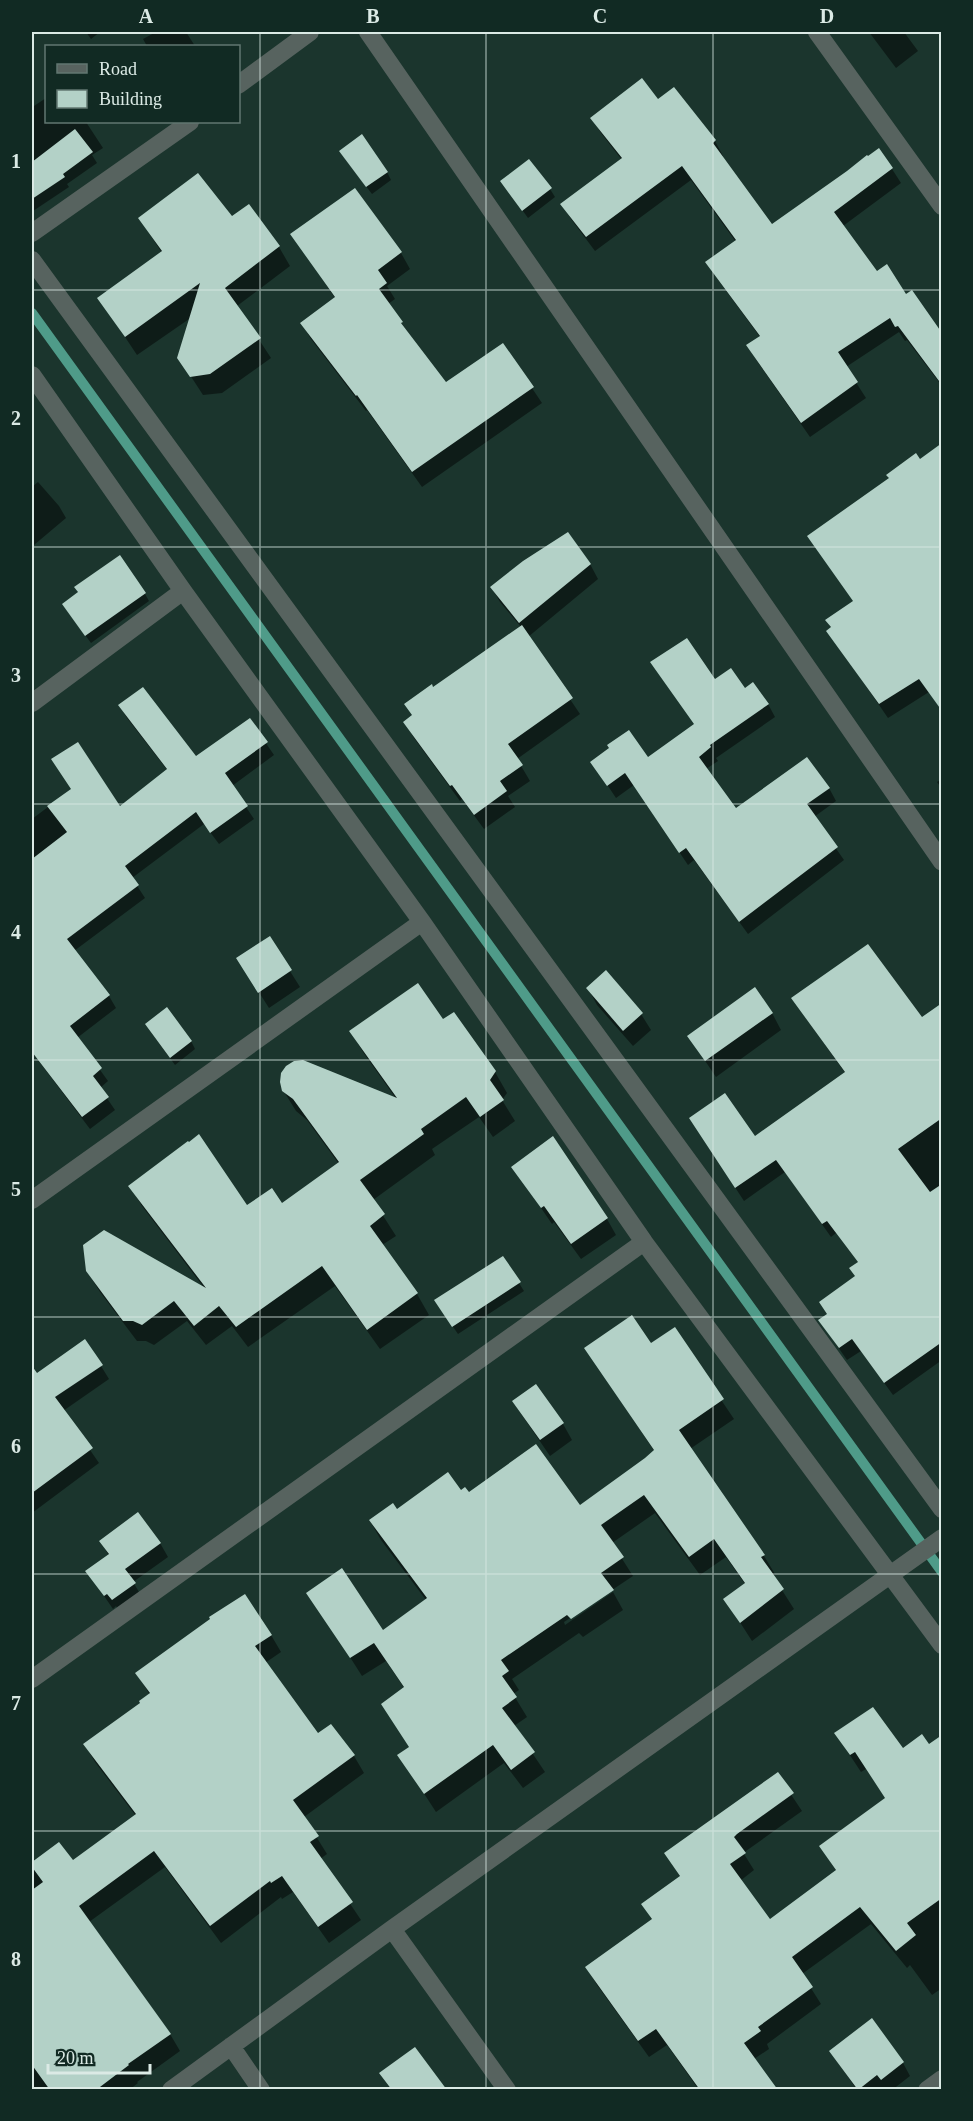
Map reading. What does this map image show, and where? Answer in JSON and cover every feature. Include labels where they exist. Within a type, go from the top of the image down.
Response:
[{"type":"street","points":[[240,84],[310,32]]},
{"type":"street","points":[[368,32],[942,862]]},
{"type":"street","points":[[817,32],[942,206]]},
{"type":"street","points":[[32,233],[188,123]]},
{"type":"street","points":[[32,260],[942,1509]]},
{"type":"street","points":[[32,375],[183,591],[422,922],[644,1242],[942,1645]]},
{"type":"street","points":[[32,703],[183,591]]},
{"type":"street","points":[[32,1200],[422,922]]},
{"type":"street","points":[[32,1679],[644,1242]]},
{"type":"street","points":[[171,2090],[392,1929],[941,1538]]},
{"type":"street","points":[[392,1929],[507,2090]]},
{"type":"street","points":[[231,2046],[261,2090]]},
{"type":"street","points":[[927,2090],[942,2079]]},
{"type":"building","points":[[642,78],[658,99],[674,87],[716,140],[713,143],[772,224],[879,148],[893,168],[834,212],[877,271],[887,264],[906,294],[912,290],[942,333],[942,385],[890,318],[838,352],[858,382],[801,423],[746,345],[760,336],[705,262],[736,240],[682,166],[586,237],[560,204],[622,158],[590,118]]},
{"type":"building","points":[[75,129],[93,152],[63,174],[65,177],[32,199],[32,162]]},
{"type":"building","points":[[362,134],[388,172],[366,187],[339,151]]},
{"type":"building","points":[[529,159],[552,188],[522,211],[500,181]]},
{"type":"building","points":[[198,173],[232,216],[249,204],[280,246],[225,288],[261,338],[210,374],[190,377],[177,358],[200,283],[125,337],[97,298],[162,251],[138,218]]},
{"type":"building","points":[[355,188],[402,252],[378,270],[387,283],[379,289],[403,322],[401,323],[446,382],[503,343],[534,387],[412,472],[357,395],[300,323],[335,297],[290,234]]},
{"type":"building","points":[[942,443],[942,711],[919,679],[879,704],[826,631],[831,627],[825,620],[853,601],[807,536],[889,478],[886,475],[916,453],[920,459]]},
{"type":"building","points":[[568,532],[591,564],[519,623],[490,587],[523,561]]},
{"type":"building","points":[[120,555],[146,593],[85,636],[62,604],[78,592],[74,587]]},
{"type":"building","points":[[522,625],[573,698],[508,744],[523,765],[500,781],[507,791],[474,815],[403,722],[412,715],[404,704],[432,684],[433,687]]},
{"type":"building","points":[[687,638],[715,679],[731,668],[745,688],[753,682],[769,704],[710,745],[711,747],[699,757],[736,808],[807,757],[830,788],[807,804],[838,847],[739,922],[686,848],[679,853],[625,773],[607,786],[590,762],[609,748],[607,745],[629,730],[648,757],[694,724],[650,662]]},
{"type":"building","points":[[143,687],[196,756],[250,718],[268,742],[225,773],[248,806],[210,833],[196,812],[125,866],[139,885],[67,939],[110,995],[70,1026],[102,1068],[93,1076],[109,1097],[82,1117],[32,1052],[32,859],[67,832],[47,806],[71,789],[51,759],[78,742],[120,806],[167,769],[118,705]]},
{"type":"building","points":[[270,936],[292,970],[258,993],[236,958]]},
{"type":"building","points":[[868,944],[922,1017],[942,1003],[942,1118],[898,1149],[930,1192],[942,1184],[942,1342],[884,1383],[852,1339],[839,1348],[818,1320],[827,1314],[819,1302],[855,1276],[849,1268],[858,1262],[827,1221],[822,1224],[776,1160],[735,1188],[689,1118],[725,1093],[755,1136],[845,1072],[791,998]]},
{"type":"building","points":[[606,970],[643,1013],[623,1031],[586,988]]},
{"type":"building","points":[[418,983],[443,1019],[454,1012],[496,1071],[490,1080],[504,1100],[480,1117],[466,1097],[421,1129],[424,1134],[360,1180],[385,1214],[370,1226],[418,1293],[367,1330],[322,1266],[236,1327],[219,1306],[194,1326],[174,1301],[142,1325],[133,1321],[123,1321],[86,1271],[83,1245],[104,1230],[206,1288],[128,1186],[199,1134],[247,1205],[272,1188],[282,1203],[339,1162],[293,1099],[282,1091],[281,1073],[294,1061],[303,1060],[397,1098],[349,1031]]},
{"type":"building","points":[[755,987],[773,1013],[705,1061],[687,1036]]},
{"type":"building","points":[[167,1007],[192,1041],[170,1058],[145,1024]]},
{"type":"building","points":[[553,1136],[608,1218],[571,1244],[544,1206],[541,1208],[511,1167]]},
{"type":"building","points":[[503,1256],[521,1282],[452,1327],[434,1300]]},
{"type":"building","points":[[632,1315],[651,1343],[675,1327],[724,1399],[679,1430],[765,1555],[761,1557],[784,1589],[740,1623],[723,1599],[745,1583],[714,1539],[689,1557],[644,1495],[601,1525],[624,1557],[601,1573],[614,1590],[571,1619],[567,1615],[501,1660],[509,1671],[502,1676],[517,1697],[502,1708],[535,1752],[511,1770],[493,1745],[424,1794],[397,1755],[409,1747],[381,1704],[404,1687],[374,1643],[350,1658],[306,1593],[342,1568],[383,1630],[427,1598],[369,1520],[393,1503],[397,1509],[448,1472],[461,1490],[465,1487],[469,1492],[536,1444],[580,1505],[645,1458],[654,1450],[584,1348]]},
{"type":"building","points":[[85,1339],[103,1365],[55,1397],[93,1448],[32,1493],[32,1366],[37,1373]]},
{"type":"building","points":[[536,1384],[564,1423],[540,1440],[512,1401]]},
{"type":"building","points":[[138,1512],[161,1543],[125,1569],[136,1583],[112,1600],[107,1594],[104,1596],[85,1571],[109,1554],[99,1541]]},
{"type":"building","points":[[245,1594],[272,1635],[255,1646],[318,1733],[331,1724],[355,1755],[293,1800],[319,1836],[310,1842],[353,1902],[318,1927],[282,1876],[271,1883],[270,1881],[210,1926],[154,1851],[79,1906],[171,2034],[96,2090],[50,2090],[32,2065],[32,1890],[43,1882],[32,1867],[32,1862],[59,1842],[73,1860],[136,1814],[83,1744],[140,1703],[139,1701],[150,1693],[135,1673],[210,1619],[209,1617]]},
{"type":"building","points":[[873,1707],[903,1748],[922,1734],[929,1744],[942,1735],[942,1898],[907,1923],[916,1935],[896,1951],[860,1907],[792,1957],[813,1987],[758,2027],[761,2031],[744,2043],[778,2090],[700,2090],[656,2029],[638,2041],[585,1967],[652,1919],[641,1904],[680,1876],[664,1853],[778,1772],[794,1793],[734,1837],[746,1853],[730,1864],[770,1919],[836,1870],[819,1846],[885,1798],[855,1752],[850,1755],[834,1733]]},
{"type":"building","points":[[872,2018],[904,2062],[881,2080],[877,2075],[858,2090],[829,2051]]},
{"type":"building","points":[[415,2047],[447,2090],[392,2090],[379,2073]]},
{"type":"waterway","points":[[32,313],[942,1572]]}]
